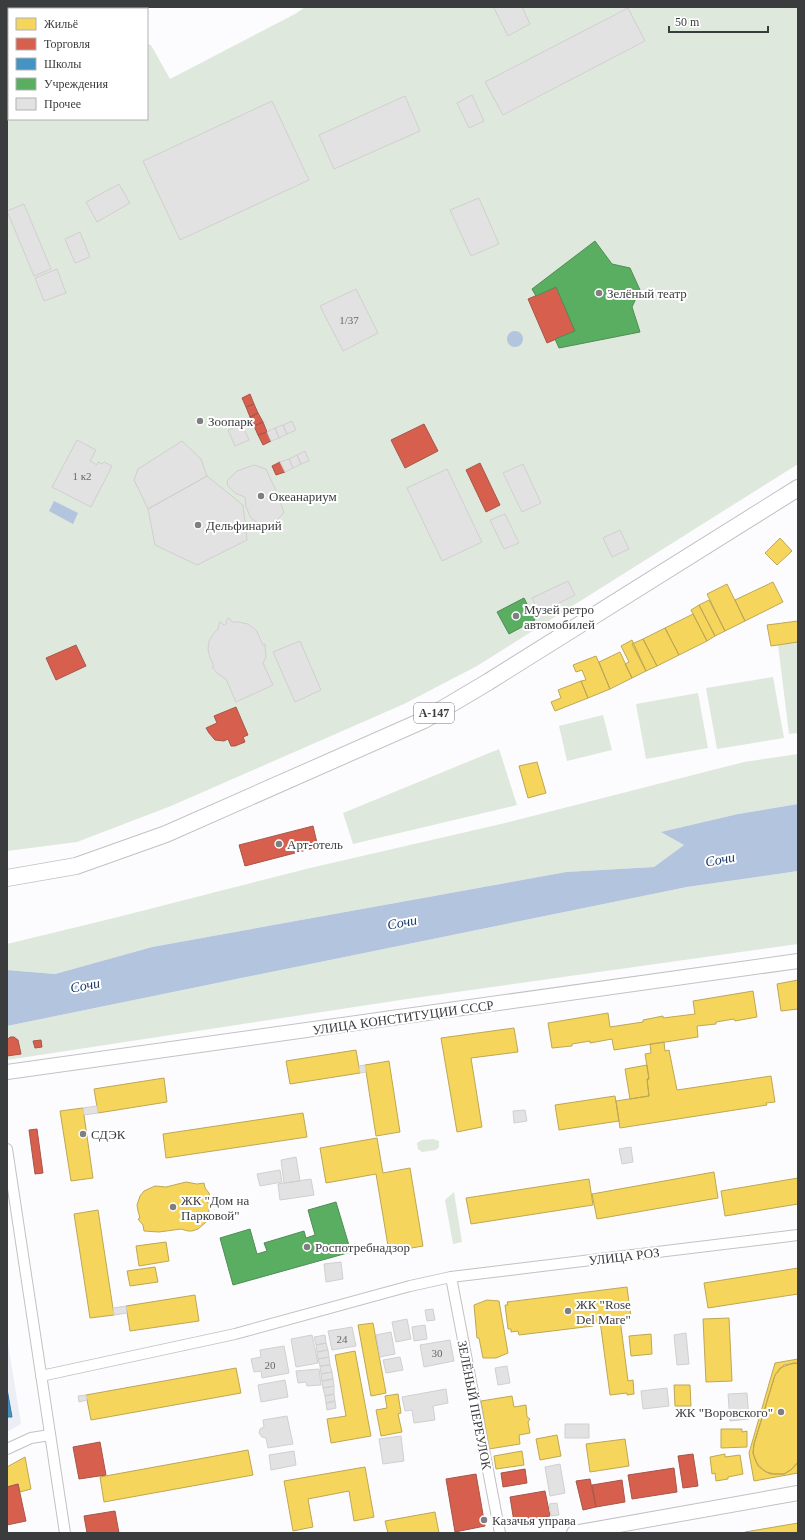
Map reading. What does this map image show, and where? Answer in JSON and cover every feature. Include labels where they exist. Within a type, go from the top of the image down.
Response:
[{"type":"main road","name":"А-147","points":[[7,878],[76,866],[166,834],[424,720],[488,682],[798,488]]},
{"type":"main road","name":"УЛИЦА КОНСТИТУЦИИ СССР","points":[[7,1072],[798,961]]},
{"type":"main road","points":[[574,1533],[798,1493]]},
{"type":"street","points":[[7,1149],[65,1533]]},
{"type":"street","name":"УЛИЦА РОЗ","points":[[41,1376],[236,1334],[395,1290],[451,1277],[798,1235]]},
{"type":"street","name":"ЗЕЛЁНЫЙ ПЕРЕУЛОК","points":[[451,1277],[500,1533]]},
{"type":"street","points":[[7,1449],[31,1438],[50,1435]]},
{"type":"shaded area","points":[[305,7],[798,7],[798,464],[477,666],[404,704],[171,806],[77,842],[7,851],[7,98],[8,120],[148,120],[148,44],[151,45],[170,79],[295,14]]},
{"type":"shaded area","points":[[798,642],[798,733],[789,734],[778,645]]},
{"type":"shaded area","points":[[773,677],[784,738],[717,749],[706,688]]},
{"type":"shaded area","points":[[698,693],[708,748],[646,759],[636,704]]},
{"type":"shaded area","points":[[603,715],[612,750],[567,761],[559,726]]},
{"type":"shaded area","points":[[499,749],[517,805],[353,844],[343,813]]},
{"type":"shaded area","points":[[798,754],[798,804],[738,814],[662,832],[684,845],[654,867],[566,872],[152,947],[55,974],[7,970],[7,944],[310,868],[501,824],[744,762]]},
{"type":"shaded area","points":[[798,871],[798,944],[407,999],[7,1060],[7,1026],[687,887]]},
{"type":"shaded area","points":[[433,1139],[439,1141],[439,1147],[436,1150],[422,1152],[418,1149],[417,1143],[422,1140]]},
{"type":"shaded area","points":[[454,1192],[462,1242],[453,1244],[445,1200]]},
{"type":"shaded area","points":[[7,1337],[21,1424],[7,1432]]},
{"type":"water","points":[[515,331],[521,333],[523,339],[521,345],[515,347],[509,345],[507,339],[509,333]]},
{"type":"water","points":[[54,501],[78,513],[73,524],[49,511]]},
{"type":"water","name":"Сочи","points":[[798,804],[798,871],[687,887],[7,1026],[7,970],[55,974],[152,947],[566,872],[654,867],[684,845],[661,832],[738,814]]},
{"type":"building: Жильё","points":[[780,538],[792,551],[777,565],[765,553]]},
{"type":"building: Жильё","points":[[773,582],[783,602],[745,621],[735,600]]},
{"type":"building: Жильё","points":[[727,584],[745,621],[725,631],[707,594]]},
{"type":"building: Жильё","points":[[709,600],[725,631],[715,636],[699,605]]},
{"type":"building: Жильё","points":[[699,605],[715,636],[707,641],[691,610]]},
{"type":"building: Жильё","points":[[693,614],[707,641],[679,655],[665,628]]},
{"type":"building: Жильё","points":[[798,621],[798,642],[771,646],[767,625]]},
{"type":"building: Жильё","points":[[665,628],[679,655],[657,666],[643,639]]},
{"type":"building: Жильё","points":[[643,639],[657,666],[646,671],[632,644]]},
{"type":"building: Жильё","points":[[632,640],[646,671],[632,678],[625,664],[629,662],[621,646]]},
{"type":"building: Жильё","points":[[620,652],[632,678],[610,689],[599,662]]},
{"type":"building: Жильё","points":[[596,656],[610,689],[588,698],[581,681],[586,680],[582,670],[576,672],[573,665]]},
{"type":"building: Жильё","points":[[581,681],[588,698],[555,711],[551,702],[561,698],[558,690]]},
{"type":"building: Жильё","points":[[537,762],[546,793],[528,798],[519,766]]},
{"type":"building: Жильё","points":[[798,980],[798,1009],[781,1011],[777,984]]},
{"type":"building: Жильё","points":[[753,991],[757,1017],[735,1021],[734,1019],[716,1022],[716,1024],[697,1026],[698,1037],[614,1050],[612,1039],[590,1043],[590,1041],[572,1044],[572,1046],[552,1048],[548,1023],[608,1013],[610,1027],[643,1022],[643,1020],[663,1016],[663,1018],[695,1014],[693,1001]]},
{"type":"building: Жильё","points":[[514,1028],[518,1052],[471,1058],[482,1127],[457,1132],[441,1038]]},
{"type":"building: Жильё","points":[[664,1042],[665,1051],[669,1050],[677,1090],[771,1076],[775,1102],[766,1103],[767,1105],[620,1128],[616,1101],[649,1096],[647,1079],[649,1079],[645,1054],[651,1053],[650,1044]]},
{"type":"building: Жильё","points":[[356,1050],[360,1073],[290,1084],[286,1061]]},
{"type":"building: Жильё","points":[[389,1061],[400,1132],[376,1136],[365,1065]]},
{"type":"building: Жильё","points":[[647,1065],[649,1096],[630,1099],[625,1069]]},
{"type":"building: Жильё","points":[[164,1078],[167,1102],[98,1113],[94,1089]]},
{"type":"building: Жильё","points":[[615,1096],[619,1121],[559,1130],[555,1105]]},
{"type":"building: Жильё","points":[[83,1108],[93,1178],[71,1181],[60,1111]]},
{"type":"building: Жильё","points":[[303,1113],[307,1137],[166,1158],[163,1134]]},
{"type":"building: Жильё","points":[[377,1138],[383,1173],[410,1168],[423,1246],[389,1252],[376,1174],[326,1183],[320,1148]]},
{"type":"building: Жильё","points":[[714,1172],[718,1198],[597,1219],[592,1194]]},
{"type":"building: Жильё","points":[[798,1178],[798,1204],[725,1216],[721,1191]]},
{"type":"building: Жильё","points":[[589,1179],[593,1205],[471,1224],[466,1198]]},
{"type":"building: Жильё","name":"ЖК \"Дом на Парковой\"","points":[[186,1182],[197,1184],[204,1183],[205,1188],[209,1193],[210,1197],[205,1199],[209,1204],[209,1209],[208,1219],[205,1223],[198,1229],[192,1231],[181,1229],[159,1232],[144,1231],[143,1225],[138,1219],[140,1218],[137,1205],[140,1196],[144,1191],[155,1186],[166,1187]]},
{"type":"building: Жильё","points":[[98,1210],[114,1315],[90,1318],[74,1214]]},
{"type":"building: Жильё","points":[[166,1242],[169,1261],[139,1266],[136,1246]]},
{"type":"building: Жильё","points":[[155,1267],[158,1282],[130,1286],[127,1271]]},
{"type":"building: Жильё","points":[[798,1268],[798,1294],[708,1308],[704,1283]]},
{"type":"building: Жильё","name":"ЖК \"Rose Del Mare\"","points":[[627,1287],[631,1317],[600,1321],[600,1323],[592,1324],[593,1326],[519,1335],[518,1331],[511,1332],[511,1329],[508,1329],[505,1305],[508,1305],[507,1302]]},
{"type":"building: Жильё","points":[[195,1295],[199,1321],[130,1331],[126,1306]]},
{"type":"building: Жильё","points":[[487,1300],[499,1301],[508,1353],[496,1358],[483,1358],[479,1338],[477,1338],[474,1305]]},
{"type":"building: Жильё","points":[[729,1318],[732,1381],[706,1382],[703,1319]]},
{"type":"building: Жильё","name":"ЖК \"Rose Del Mare\"","points":[[620,1319],[628,1381],[633,1380],[634,1394],[627,1395],[627,1393],[610,1395],[600,1321]]},
{"type":"building: Жильё","points":[[373,1323],[386,1393],[371,1396],[358,1325]]},
{"type":"building: Жильё","points":[[651,1334],[652,1354],[631,1356],[629,1336]]},
{"type":"building: Жильё","points":[[355,1351],[371,1436],[331,1443],[327,1419],[346,1416],[335,1355]]},
{"type":"building: Жильё","points":[[798,1359],[798,1363],[784,1365],[775,1375],[754,1444],[753,1453],[758,1466],[766,1472],[784,1474],[792,1469],[798,1462],[798,1473],[754,1481],[749,1453],[775,1363]]},
{"type":"building: Жильё","name":"ЖК \"Воровского\"","points":[[793,1363],[798,1363],[798,1462],[792,1469],[784,1474],[770,1474],[762,1469],[756,1462],[753,1453],[754,1444],[775,1375],[780,1368]]},
{"type":"building: Жильё","points":[[236,1368],[241,1393],[91,1420],[86,1395]]},
{"type":"building: Жильё","points":[[674,1385],[690,1385],[691,1406],[675,1406]]},
{"type":"building: Жильё","points":[[398,1394],[401,1413],[398,1414],[402,1432],[381,1436],[376,1410],[387,1408],[385,1396]]},
{"type":"building: Жильё","points":[[512,1396],[514,1407],[526,1405],[527,1417],[530,1419],[528,1422],[530,1433],[519,1435],[520,1444],[489,1449],[481,1401]]},
{"type":"building: Жильё","points":[[721,1429],[742,1429],[742,1432],[747,1431],[747,1447],[721,1448]]},
{"type":"building: Жильё","points":[[557,1435],[561,1456],[540,1460],[536,1439]]},
{"type":"building: Жильё","points":[[625,1439],[629,1466],[590,1472],[586,1444]]},
{"type":"building: Жильё","points":[[248,1450],[253,1475],[104,1502],[100,1477]]},
{"type":"building: Жильё","points":[[522,1451],[524,1465],[496,1469],[494,1456]]},
{"type":"building: Жильё","points":[[725,1454],[725,1457],[740,1455],[743,1474],[716,1481],[715,1473],[712,1474],[710,1457]]},
{"type":"building: Жильё","points":[[25,1457],[31,1489],[20,1492],[18,1484],[7,1487],[7,1467]]},
{"type":"building: Жильё","points":[[365,1467],[374,1517],[354,1521],[349,1491],[308,1499],[313,1527],[293,1531],[284,1481]]},
{"type":"building: Жильё","points":[[435,1512],[439,1533],[388,1533],[385,1521]]},
{"type":"building: Жильё","points":[[798,1523],[798,1533],[745,1533],[745,1532]]},
{"type":"building: Торговля","points":[[556,287],[575,331],[547,343],[528,299]]},
{"type":"building: Торговля","points":[[250,394],[254,404],[246,407],[242,398]]},
{"type":"building: Торговля","points":[[254,404],[258,413],[250,417],[246,407]]},
{"type":"building: Торговля","points":[[258,413],[263,422],[254,426],[250,417]]},
{"type":"building: Торговля","points":[[263,422],[267,432],[258,435],[254,426]]},
{"type":"building: Торговля","points":[[424,424],[438,451],[405,468],[391,440]]},
{"type":"building: Торговля","points":[[267,432],[271,441],[263,445],[258,435]]},
{"type":"building: Торговля","points":[[280,462],[285,472],[276,475],[272,466]]},
{"type":"building: Торговля","points":[[480,463],[500,505],[486,512],[466,470]]},
{"type":"building: Торговля","points":[[76,645],[86,666],[56,680],[46,658]]},
{"type":"building: Торговля","points":[[236,707],[248,735],[243,737],[245,742],[231,746],[228,739],[224,741],[215,740],[206,728],[217,723],[214,716]]},
{"type":"building: Торговля","points":[[313,826],[318,847],[245,866],[239,845]]},
{"type":"building: Торговля","points":[[10,1037],[14,1037],[18,1040],[21,1054],[7,1056],[7,1040]]},
{"type":"building: Торговля","points":[[41,1040],[42,1047],[35,1048],[33,1041]]},
{"type":"building: Торговля","points":[[37,1129],[43,1173],[35,1174],[29,1130]]},
{"type":"building: Торговля","points":[[100,1442],[106,1475],[79,1479],[73,1447]]},
{"type":"building: Торговля","points":[[693,1454],[698,1486],[683,1488],[678,1456]]},
{"type":"building: Торговля","points":[[674,1468],[677,1492],[632,1499],[628,1475]]},
{"type":"building: Торговля","points":[[525,1469],[527,1483],[503,1487],[501,1473]]},
{"type":"building: Торговля","points":[[476,1474],[485,1526],[455,1532],[446,1479]]},
{"type":"building: Торговля","points":[[590,1479],[596,1507],[583,1510],[576,1481]]},
{"type":"building: Торговля","points":[[622,1480],[625,1502],[596,1507],[592,1485]]},
{"type":"building: Торговля","points":[[18,1484],[26,1521],[7,1525],[7,1487]]},
{"type":"building: Торговля","points":[[545,1491],[550,1516],[514,1522],[510,1497]]},
{"type":"building: Торговля","points":[[115,1511],[119,1533],[87,1533],[84,1516]]},
{"type":"building: Школы","points":[[7,1389],[12,1417],[7,1417]]},
{"type":"building: Учреждения","name":"Зелёный театр","points":[[595,241],[612,264],[630,268],[640,290],[632,307],[640,332],[559,348],[555,339],[575,331],[556,287],[536,296],[532,289]]},
{"type":"building: Учреждения","name":"Музей ретро автомобилей","points":[[524,598],[535,620],[509,634],[497,612]]},
{"type":"building: Учреждения","name":"Роспотребнадзор","points":[[336,1202],[351,1252],[233,1285],[220,1238],[250,1229],[257,1254],[267,1251],[264,1243],[304,1231],[306,1238],[315,1235],[308,1210]]},
{"type":"building: Прочее","points":[[97,7],[98,8],[50,8]]},
{"type":"building: Прочее","points":[[522,7],[530,24],[508,36],[494,8]]},
{"type":"building: Прочее","points":[[628,8],[645,41],[503,115],[485,82]]},
{"type":"building: Прочее","points":[[472,95],[484,121],[469,128],[457,103]]},
{"type":"building: Прочее","points":[[405,96],[420,131],[334,169],[319,135]]},
{"type":"building: Прочее","points":[[272,101],[309,180],[180,240],[143,161]]},
{"type":"building: Прочее","points":[[119,184],[130,203],[97,222],[86,202]]},
{"type":"building: Прочее","points":[[479,198],[499,244],[471,256],[450,210]]},
{"type":"building: Прочее","points":[[24,204],[51,269],[34,276],[7,211]]},
{"type":"building: Прочее","points":[[80,232],[90,257],[75,263],[65,239]]},
{"type":"building: Прочее","points":[[57,269],[66,293],[44,301],[35,278]]},
{"type":"building: Прочее","points":[[356,289],[378,333],[343,351],[320,306]]},
{"type":"building: Прочее","points":[[292,421],[296,430],[287,434],[283,425]]},
{"type":"building: Прочее","points":[[242,424],[249,440],[235,446],[228,430]]},
{"type":"building: Прочее","points":[[283,425],[287,434],[279,438],[275,428]]},
{"type":"building: Прочее","points":[[275,428],[279,438],[271,441],[267,432]]},
{"type":"building: Прочее","points":[[77,440],[96,450],[90,461],[97,465],[98,462],[102,464],[104,462],[112,466],[91,507],[52,487]]},
{"type":"building: Прочее","points":[[182,441],[201,459],[207,476],[148,509],[134,480],[138,469]]},
{"type":"building: Прочее","points":[[305,451],[309,461],[301,464],[297,455]]},
{"type":"building: Прочее","points":[[297,455],[301,464],[293,468],[289,459]]},
{"type":"building: Прочее","points":[[289,459],[293,468],[285,472],[280,462]]},
{"type":"building: Прочее","points":[[523,464],[541,503],[522,512],[503,473]]},
{"type":"building: Прочее","name":"Океанариум","points":[[254,465],[266,469],[278,495],[284,513],[277,520],[263,527],[251,518],[246,507],[245,497],[235,493],[228,486],[227,481],[237,471]]},
{"type":"building: Прочее","points":[[447,469],[482,542],[442,561],[407,488]]},
{"type":"building: Прочее","name":"Дельфинарий","points":[[207,476],[243,505],[247,540],[197,565],[155,545],[148,509]]},
{"type":"building: Прочее","points":[[505,514],[519,543],[504,549],[490,520]]},
{"type":"building: Прочее","points":[[620,530],[629,549],[612,557],[603,538]]},
{"type":"building: Прочее","points":[[568,581],[575,595],[539,613],[532,598]]},
{"type":"building: Прочее","points":[[229,618],[232,622],[248,624],[256,630],[263,645],[265,644],[266,657],[263,663],[273,685],[236,702],[226,679],[218,674],[212,667],[214,666],[208,649],[209,641],[218,629],[219,623],[220,622],[224,625],[227,623],[226,620]]},
{"type":"building: Прочее","points":[[300,641],[321,690],[295,702],[273,652]]},
{"type":"building: Прочее","points":[[365,1065],[366,1072],[360,1073],[359,1066]]},
{"type":"building: Прочее","points":[[97,1106],[98,1113],[84,1115],[83,1108]]},
{"type":"building: Прочее","points":[[525,1110],[527,1121],[514,1123],[513,1111]]},
{"type":"building: Прочее","points":[[631,1147],[633,1162],[622,1164],[619,1149]]},
{"type":"building: Прочее","points":[[296,1157],[300,1181],[284,1183],[281,1160]]},
{"type":"building: Прочее","points":[[280,1170],[282,1182],[260,1186],[257,1174]]},
{"type":"building: Прочее","points":[[311,1179],[314,1195],[280,1200],[278,1184]]},
{"type":"building: Прочее","points":[[341,1262],[343,1279],[326,1282],[324,1264]]},
{"type":"building: Прочее","points":[[126,1306],[127,1313],[114,1315],[113,1308]]},
{"type":"building: Прочее","points":[[433,1309],[435,1320],[427,1321],[425,1310]]},
{"type":"building: Прочее","points":[[407,1319],[411,1339],[396,1342],[392,1322]]},
{"type":"building: Прочее","points":[[425,1325],[427,1339],[414,1341],[412,1327]]},
{"type":"building: Прочее","points":[[352,1327],[356,1346],[332,1350],[328,1331]]},
{"type":"building: Прочее","points":[[391,1332],[395,1354],[380,1357],[376,1335]]},
{"type":"building: Прочее","points":[[686,1333],[689,1364],[677,1365],[674,1335]]},
{"type":"building: Прочее","points":[[312,1335],[318,1363],[296,1367],[291,1339]]},
{"type":"building: Прочее","points":[[325,1335],[326,1343],[316,1345],[314,1337]]},
{"type":"building: Прочее","points":[[450,1340],[454,1361],[424,1367],[420,1345]]},
{"type":"building: Прочее","points":[[326,1343],[328,1350],[317,1352],[316,1345]]},
{"type":"building: Прочее","points":[[284,1346],[289,1373],[262,1378],[261,1371],[254,1372],[251,1359],[261,1357],[260,1350]]},
{"type":"building: Прочее","points":[[328,1350],[329,1357],[318,1359],[317,1352]]},
{"type":"building: Прочее","points":[[329,1357],[330,1365],[320,1366],[318,1359]]},
{"type":"building: Прочее","points":[[400,1357],[403,1370],[386,1373],[383,1360]]},
{"type":"building: Прочее","points":[[330,1365],[332,1372],[321,1374],[320,1366]]},
{"type":"building: Прочее","points":[[507,1366],[510,1383],[498,1385],[495,1368]]},
{"type":"building: Прочее","points":[[319,1369],[321,1385],[307,1386],[306,1382],[298,1383],[296,1371]]},
{"type":"building: Прочее","points":[[332,1372],[333,1379],[322,1381],[321,1374]]},
{"type":"building: Прочее","points":[[333,1379],[334,1386],[323,1388],[322,1381]]},
{"type":"building: Прочее","points":[[285,1380],[288,1397],[261,1402],[258,1385]]},
{"type":"building: Прочее","points":[[334,1386],[334,1394],[325,1396],[323,1388]]},
{"type":"building: Прочее","points":[[667,1388],[669,1406],[643,1409],[641,1391]]},
{"type":"building: Прочее","points":[[446,1389],[448,1403],[433,1406],[435,1420],[414,1423],[412,1410],[405,1411],[402,1397]]},
{"type":"building: Прочее","points":[[747,1393],[749,1419],[730,1421],[728,1394]]},
{"type":"building: Прочее","points":[[334,1394],[335,1401],[326,1403],[325,1396]]},
{"type":"building: Прочее","points":[[86,1395],[87,1400],[79,1402],[78,1396]]},
{"type":"building: Прочее","points":[[335,1401],[336,1408],[327,1410],[326,1403]]},
{"type":"building: Прочее","points":[[287,1416],[293,1444],[268,1448],[266,1438],[262,1437],[259,1433],[260,1429],[264,1427],[263,1420]]},
{"type":"building: Прочее","points":[[565,1424],[589,1424],[589,1438],[565,1438]]},
{"type":"building: Прочее","points":[[401,1436],[404,1461],[383,1464],[379,1439]]},
{"type":"building: Прочее","points":[[294,1451],[296,1465],[271,1470],[269,1455]]},
{"type":"building: Прочее","points":[[560,1464],[565,1493],[550,1496],[545,1467]]},
{"type":"building: Прочее","points":[[557,1503],[559,1515],[551,1516],[549,1504]]},
{"type":"place","name":"Зелёный театр","points":[[599,293]]},
{"type":"place","name":"Зоопарк","points":[[200,421]]},
{"type":"place","name":"Океанариум","points":[[261,496]]},
{"type":"place","name":"Дельфинарий","points":[[198,525]]},
{"type":"place","name":"Музей ретро автомобилей","points":[[516,616]]},
{"type":"place","name":"Арт-отель","points":[[279,844]]},
{"type":"place","name":"СДЭК","points":[[83,1134]]},
{"type":"place","name":"ЖК \"Дом на Парковой\"","points":[[173,1207]]},
{"type":"place","name":"Роспотребнадзор","points":[[307,1247]]},
{"type":"place","name":"ЖК \"Rose Del Mare\"","points":[[568,1311]]},
{"type":"place","name":"ЖК \"Воровского\"","points":[[781,1412]]},
{"type":"place","name":"Казачья управа","points":[[484,1520]]}]
